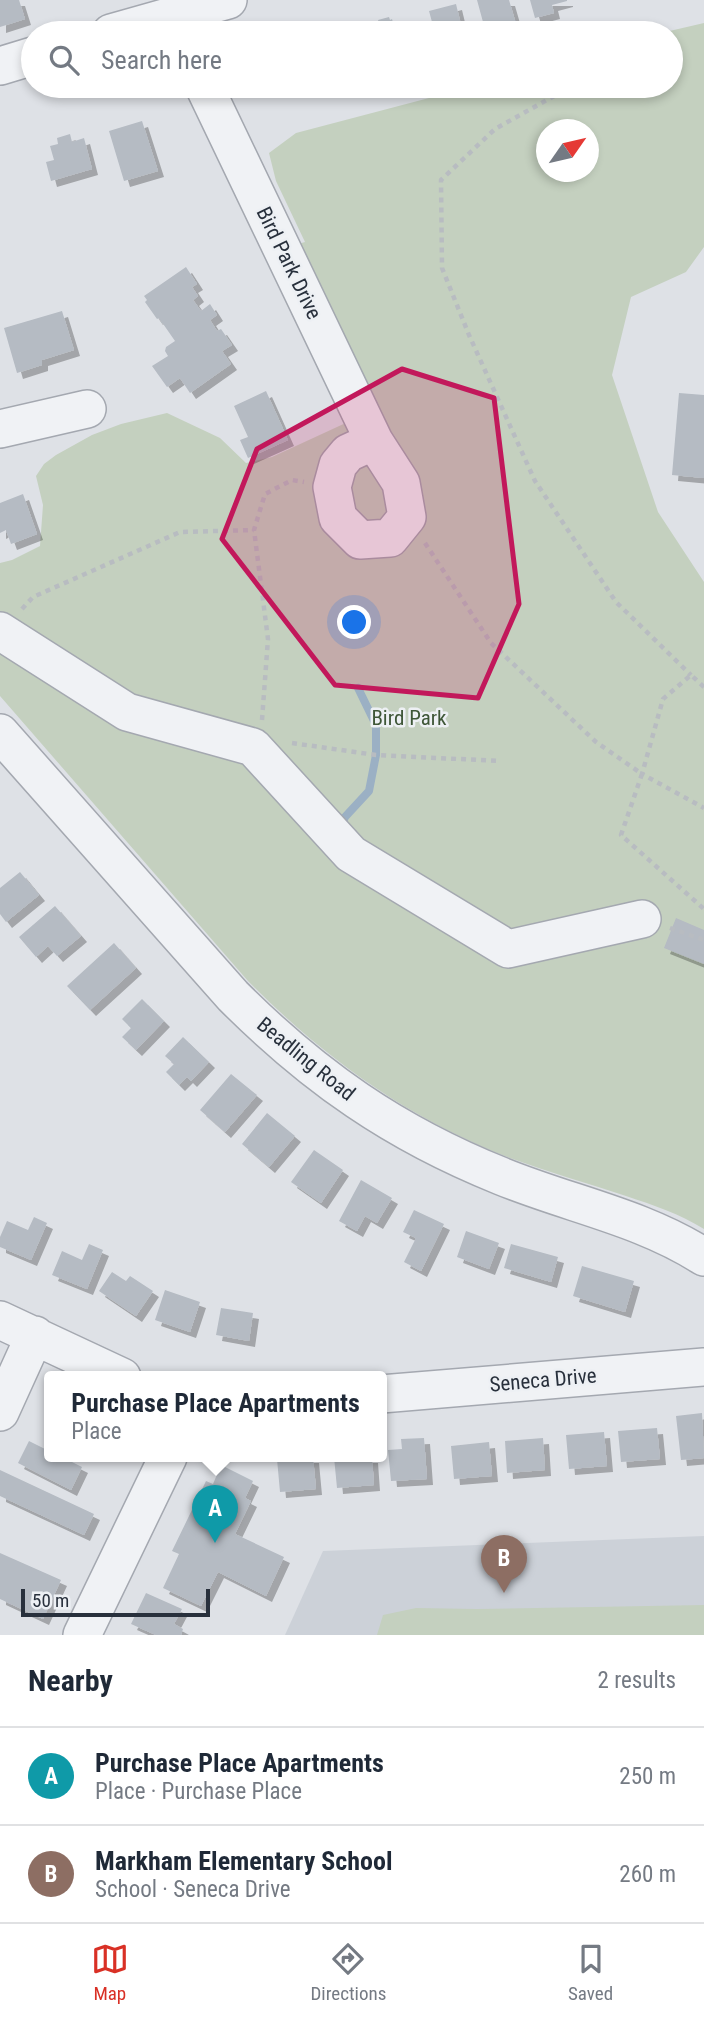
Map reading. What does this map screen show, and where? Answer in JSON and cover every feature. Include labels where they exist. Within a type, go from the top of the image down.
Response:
[{"type":"street","points":[[183,21],[228,0]]},
{"type":"street","points":[[0,66],[21,60]]},
{"type":"street","name":"Bird Park Drive","points":[[210,98],[374,441],[401,482],[407,517]]},
{"type":"street","points":[[0,429],[87,410]]},
{"type":"street","points":[[374,441],[348,453],[338,465],[332,487],[338,517],[360,540],[390,538],[407,517]]},
{"type":"street","points":[[0,631],[127,712],[256,742],[351,854],[509,949],[642,919]]},
{"type":"street","name":"Beadling Road","points":[[0,733],[233,996],[313,1069],[400,1129],[448,1153],[503,1177],[648,1227],[681,1242],[704,1257]]},
{"type":"street","points":[[0,1320],[110,1371]]},
{"type":"street","points":[[0,1412],[35,1335]]},
{"type":"street","name":"Seneca Drive","points":[[387,1393],[704,1367]]},
{"type":"street","points":[[82,1635],[165,1462]]},
{"type":"path","points":[[551,98],[495,129],[440,180],[442,268],[468,335],[535,481],[616,602],[704,687]]},
{"type":"path","points":[[332,487],[292,480],[274,489],[265,494],[254,530],[268,639],[256,742],[376,755],[500,761]]},
{"type":"path","points":[[407,517],[491,643],[596,741],[642,774],[704,808]]},
{"type":"path","points":[[0,631],[33,597],[180,532],[254,530]]},
{"type":"path","points":[[691,675],[663,699],[621,835],[704,909]]},
{"type":"highlighted area","points":[[402,369],[494,398],[519,604],[478,698],[335,685],[222,539],[257,449]]},
{"type":"shaded area","points":[[704,1536],[704,1635],[285,1635],[323,1551]]},
{"type":"green space","name":"Bird Park","points":[[704,23],[704,247],[686,272],[631,297],[612,375],[658,512],[704,582],[704,1229],[656,1206],[524,1163],[473,1142],[403,1105],[338,1061],[248,981],[0,696],[0,563],[40,546],[43,505],[36,476],[44,464],[92,435],[121,424],[167,413],[220,438],[246,463],[272,457],[350,421],[273,251],[305,242],[276,181],[269,153],[296,133],[429,98],[683,98],[683,28]]},
{"type":"green space","points":[[704,1605],[704,1635],[377,1635],[383,1615],[416,1608]]},
{"type":"building","points":[[0,0],[19,0],[25,19],[0,27]]},
{"type":"building","points":[[477,0],[509,0],[515,21],[483,21]]},
{"type":"building","points":[[530,0],[567,1],[552,5],[554,13],[535,18]]},
{"type":"building","points":[[456,4],[460,21],[432,21],[429,11]]},
{"type":"building","points":[[389,17],[393,21],[378,21]]},
{"type":"building","points":[[142,121],[158,171],[124,181],[109,131]]},
{"type":"building","points":[[70,134],[72,142],[84,138],[92,169],[51,181],[46,162],[54,160],[50,146],[58,144],[57,138]]},
{"type":"building","points":[[186,267],[197,284],[192,287],[198,296],[193,300],[201,311],[210,304],[217,315],[210,320],[217,331],[221,329],[232,345],[222,351],[231,364],[190,393],[180,378],[167,387],[152,366],[168,356],[166,347],[175,341],[145,302],[147,300],[144,296]]},
{"type":"building","points":[[62,311],[74,350],[42,360],[42,365],[17,373],[4,328]]},
{"type":"building","points":[[266,391],[288,440],[248,458],[240,440],[248,437],[234,406]]},
{"type":"building","points":[[679,393],[704,395],[704,478],[672,475]]},
{"type":"building","points":[[23,494],[37,534],[11,544],[6,530],[0,533],[0,503]]},
{"type":"building","points":[[20,872],[39,895],[6,922],[0,914],[0,888]]},
{"type":"building","points":[[55,906],[81,936],[57,956],[48,946],[36,957],[19,937]]},
{"type":"building","points":[[676,918],[704,930],[704,964],[664,948]]},
{"type":"building","points":[[114,943],[136,968],[90,1010],[67,986]]},
{"type":"building","points":[[142,999],[164,1021],[136,1050],[122,1037],[131,1028],[122,1019]]},
{"type":"building","points":[[183,1037],[209,1062],[191,1081],[187,1077],[179,1085],[166,1072],[174,1064],[165,1056]]},
{"type":"building","points":[[231,1074],[257,1095],[225,1132],[200,1110]]},
{"type":"building","points":[[267,1113],[295,1136],[269,1167],[242,1144]]},
{"type":"building","points":[[314,1150],[343,1170],[321,1203],[291,1182]]},
{"type":"building","points":[[361,1180],[392,1198],[377,1223],[365,1216],[357,1231],[339,1221]]},
{"type":"building","points":[[414,1210],[444,1224],[421,1271],[404,1262],[416,1238],[403,1232]]},
{"type":"building","points":[[34,1217],[47,1223],[31,1260],[0,1247],[0,1237],[7,1221],[28,1230]]},
{"type":"building","points":[[466,1231],[499,1243],[489,1269],[457,1257]]},
{"type":"building","points":[[89,1244],[103,1250],[87,1289],[52,1275],[62,1251],[82,1260]]},
{"type":"building","points":[[511,1244],[558,1257],[551,1282],[504,1268]]},
{"type":"building","points":[[582,1266],[634,1281],[625,1312],[573,1296]]},
{"type":"building","points":[[112,1272],[126,1281],[130,1276],[153,1291],[136,1316],[99,1291]]},
{"type":"building","points":[[165,1290],[200,1302],[190,1332],[155,1320]]},
{"type":"building","points":[[221,1308],[253,1313],[249,1341],[216,1335]]},
{"type":"building","points":[[702,1413],[704,1458],[681,1460],[676,1416]]},
{"type":"building","points":[[657,1428],[660,1459],[621,1462],[618,1431]]},
{"type":"building","points":[[604,1432],[607,1466],[569,1469],[566,1435]]},
{"type":"building","points":[[424,1438],[427,1479],[391,1481],[388,1450],[402,1449],[401,1439]]},
{"type":"building","points":[[543,1438],[545,1470],[507,1473],[505,1441]]},
{"type":"building","points":[[29,1441],[44,1448],[44,1462],[72,1462],[82,1467],[71,1490],[18,1463]]},
{"type":"building","points":[[489,1442],[492,1476],[454,1479],[451,1446]]},
{"type":"building","points":[[277,1462],[313,1462],[316,1489],[280,1492]]},
{"type":"building","points":[[334,1462],[372,1462],[374,1485],[337,1488]]},
{"type":"building","points":[[221,1465],[253,1481],[245,1498],[251,1501],[235,1534],[284,1557],[266,1596],[218,1572],[201,1606],[163,1588],[179,1554],[172,1551],[206,1481],[213,1484]]},
{"type":"building","points":[[0,1470],[94,1514],[84,1535],[0,1496]]},
{"type":"building","points":[[0,1553],[61,1580],[43,1619],[0,1599]]},
{"type":"building","points":[[146,1593],[182,1609],[174,1624],[183,1629],[181,1635],[156,1635],[131,1624]]},
{"type":"waterway","points":[[341,827],[345,817],[369,791],[376,755],[376,725],[358,688]]},
{"type":"place","name":"Purchase Place Apartments","points":[[215,1543]]},
{"type":"place","name":"Markham Elementary School","points":[[504,1593]]}]
